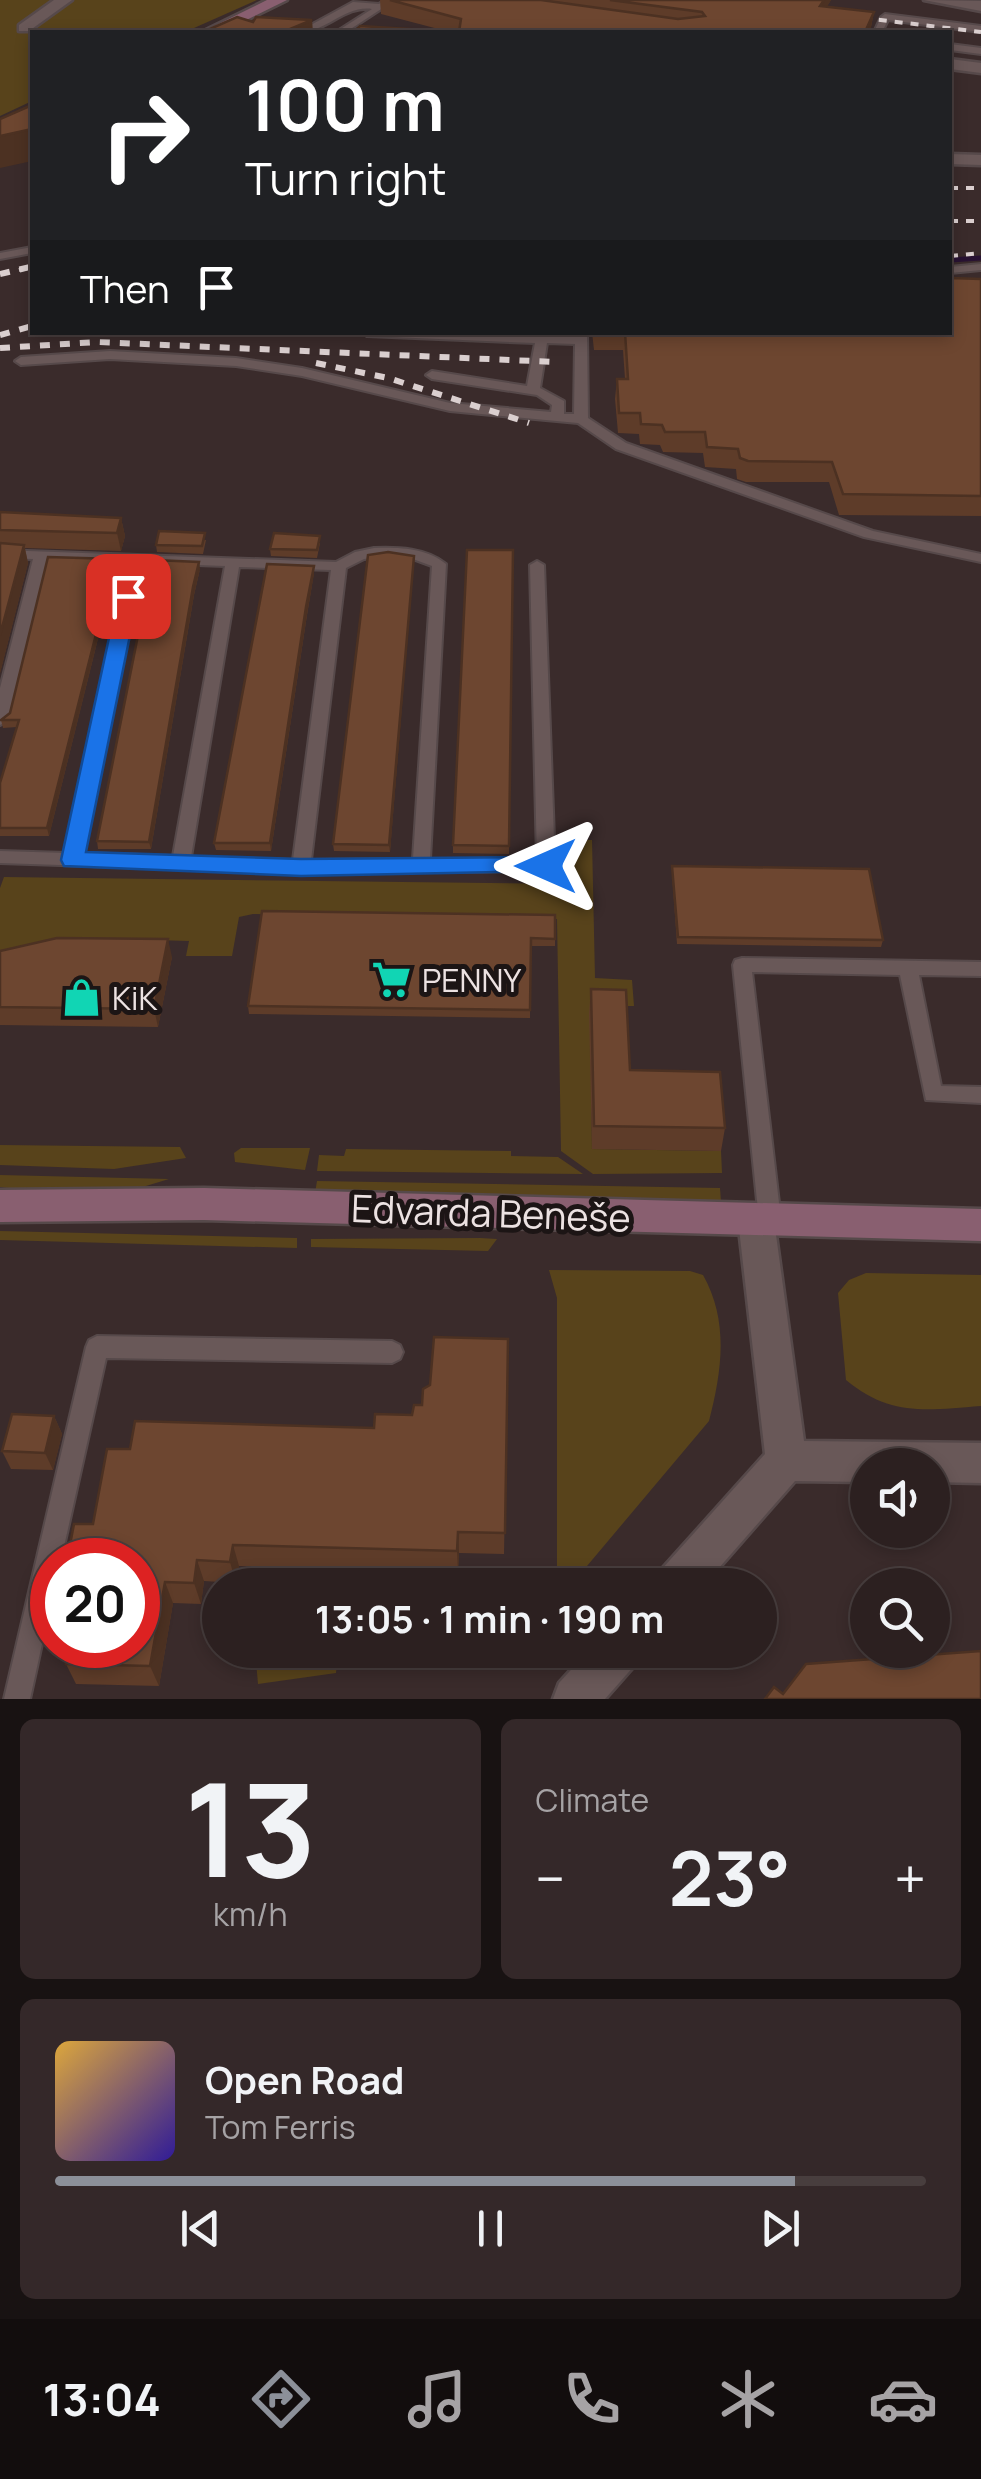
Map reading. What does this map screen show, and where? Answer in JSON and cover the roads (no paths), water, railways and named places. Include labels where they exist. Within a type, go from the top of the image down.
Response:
[{"type":"street","points":[[24,28],[64,0]]},
{"type":"street","points":[[214,30],[279,0]]},
{"type":"street","points":[[932,0],[981,6]]},
{"type":"street","points":[[952,64],[981,68]]},
{"type":"street","points":[[952,158],[981,160]]},
{"type":"street","name":"Edvarda Beneše","points":[[0,1206],[204,1204],[981,1225]]},
{"type":"street","points":[[691,1568],[786,1461],[763,1220]]},
{"type":"street","points":[[786,1461],[981,1463]]},
{"type":"street","points":[[575,1699],[602,1668]]},
{"type":"lane","points":[[344,30],[391,0]]},
{"type":"lane","points":[[306,30],[356,4],[381,7]]},
{"type":"lane","points":[[879,30],[885,18],[981,28]]},
{"type":"lane","points":[[952,47],[981,51]]},
{"type":"lane","points":[[0,256],[30,250]]},
{"type":"lane","points":[[952,270],[981,267]]},
{"type":"lane","points":[[433,335],[542,340],[581,337],[581,420]]},
{"type":"lane","points":[[532,391],[542,340]]},
{"type":"lane","points":[[21,361],[110,355],[249,364],[450,407],[581,420],[620,446],[869,534],[981,558]]},
{"type":"lane","points":[[432,374],[552,396],[559,404],[557,416]]},
{"type":"lane","points":[[0,554],[338,566],[353,554],[421,553],[438,564],[420,865]]},
{"type":"lane","points":[[0,720],[41,555]]},
{"type":"lane","points":[[72,860],[136,558]]},
{"type":"lane","points":[[180,863],[233,562]]},
{"type":"lane","points":[[0,858],[301,867],[546,866],[537,565]]},
{"type":"lane","points":[[301,867],[338,566]]},
{"type":"lane","points":[[763,1220],[742,966],[981,969]]},
{"type":"lane","points":[[908,968],[933,1094],[981,1095]]},
{"type":"lane","points":[[18,1699],[97,1346],[392,1352]]},
{"type":"waterway","points":[[952,260],[981,258]]},
{"type":"railway","points":[[847,16],[981,32]]},
{"type":"railway","points":[[952,188],[981,188]]},
{"type":"railway","points":[[952,221],[981,221]]},
{"type":"railway","points":[[952,256],[981,253]]},
{"type":"railway","points":[[0,274],[30,267]]},
{"type":"railway","points":[[19,270],[30,267]]},
{"type":"railway","points":[[0,335],[30,327]]},
{"type":"railway","points":[[0,348],[97,342],[556,362]]},
{"type":"railway","points":[[316,363],[388,378],[529,423]]},
{"type":"place","name":"PENNY","points":[[392,980]]},
{"type":"place","name":"KiK","points":[[82,998]]}]
